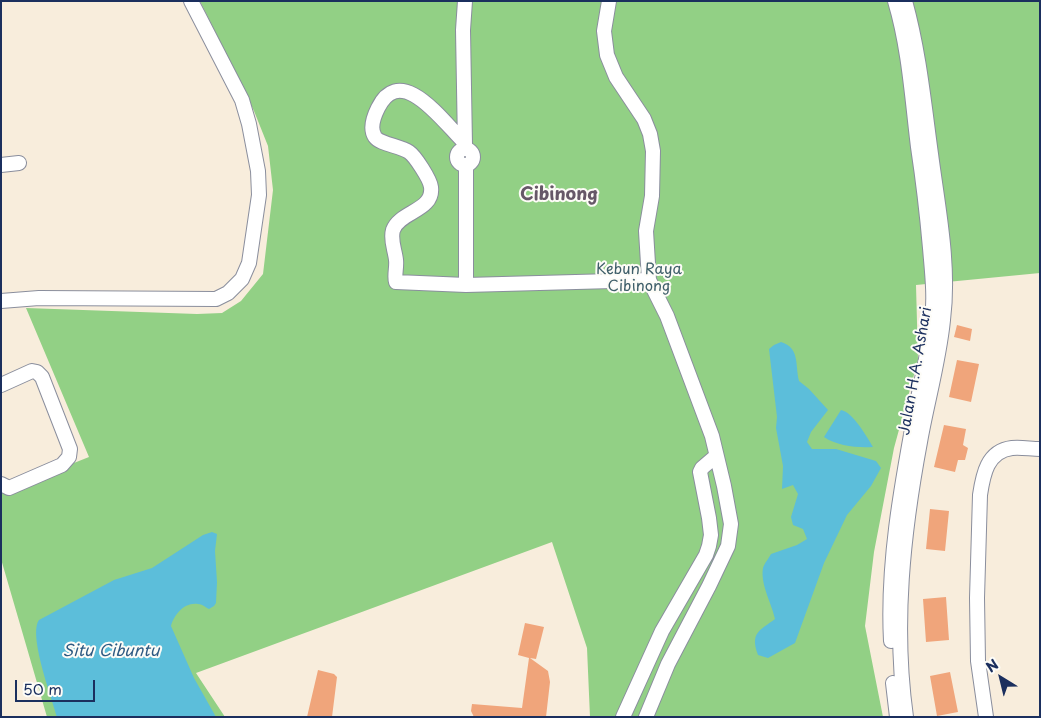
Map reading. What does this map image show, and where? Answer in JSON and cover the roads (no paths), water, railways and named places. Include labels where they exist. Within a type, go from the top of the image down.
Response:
[{"type":"street","points":[[1,301],[39,298],[216,299],[228,292],[242,279],[249,263],[259,195],[258,171],[249,124],[242,100],[190,1]]},
{"type":"street","points":[[465,1],[463,30],[465,145],[457,157],[461,164],[466,165],[466,285]]},
{"type":"street","points":[[609,1],[604,31],[607,55],[620,83],[644,119],[650,134],[653,151],[652,196],[646,231],[649,280],[665,310],[712,436],[731,524],[728,546],[668,664],[646,717]]},
{"type":"street","name":"Jalan H.A. Ashari","points":[[901,711],[889,610],[904,513],[904,470],[938,319],[924,182],[902,7]]},
{"type":"street","points":[[465,145],[424,101],[411,93],[399,89],[391,92],[381,103],[372,126],[374,135],[378,140],[409,152],[431,185],[431,195],[427,202],[398,223],[392,232],[396,263],[394,280],[396,282],[466,285],[649,280]]},
{"type":"street","points":[[1,165],[19,163]]},
{"type":"street","points":[[1,385],[32,371],[37,372],[42,377],[70,449],[69,457],[62,465],[9,488],[1,484]]},
{"type":"street","points":[[986,717],[978,661],[976,598],[982,483],[989,461],[999,452],[1011,448],[1040,449]]},
{"type":"street","points":[[623,717],[662,631],[706,555],[711,535],[708,505],[700,472],[716,456]]},
{"type":"water","points":[[781,342],[794,352],[799,381],[828,410],[811,432],[807,442],[812,449],[836,449],[876,461],[881,468],[871,486],[847,515],[824,563],[795,643],[768,658],[758,655],[755,642],[760,630],[775,619],[763,581],[763,568],[771,554],[797,545],[807,539],[803,529],[793,525],[791,517],[798,494],[793,485],[782,489],[783,466],[776,428],[777,417],[769,349]]},
{"type":"water","points":[[841,410],[855,420],[873,447],[847,446],[824,437]]},
{"type":"water","name":"Situ Cibuntu","points":[[212,532],[217,534],[215,551],[216,603],[209,609],[198,604],[184,607],[177,614],[171,626],[194,678],[216,717],[57,717],[46,682],[36,639],[36,628],[39,620],[114,580],[152,568],[203,535]]},
{"type":"district","name":"Cibinong","points":[[559,195]]},
{"type":"park label","name":"Kebun Raya Cibinong","points":[[639,278]]}]
